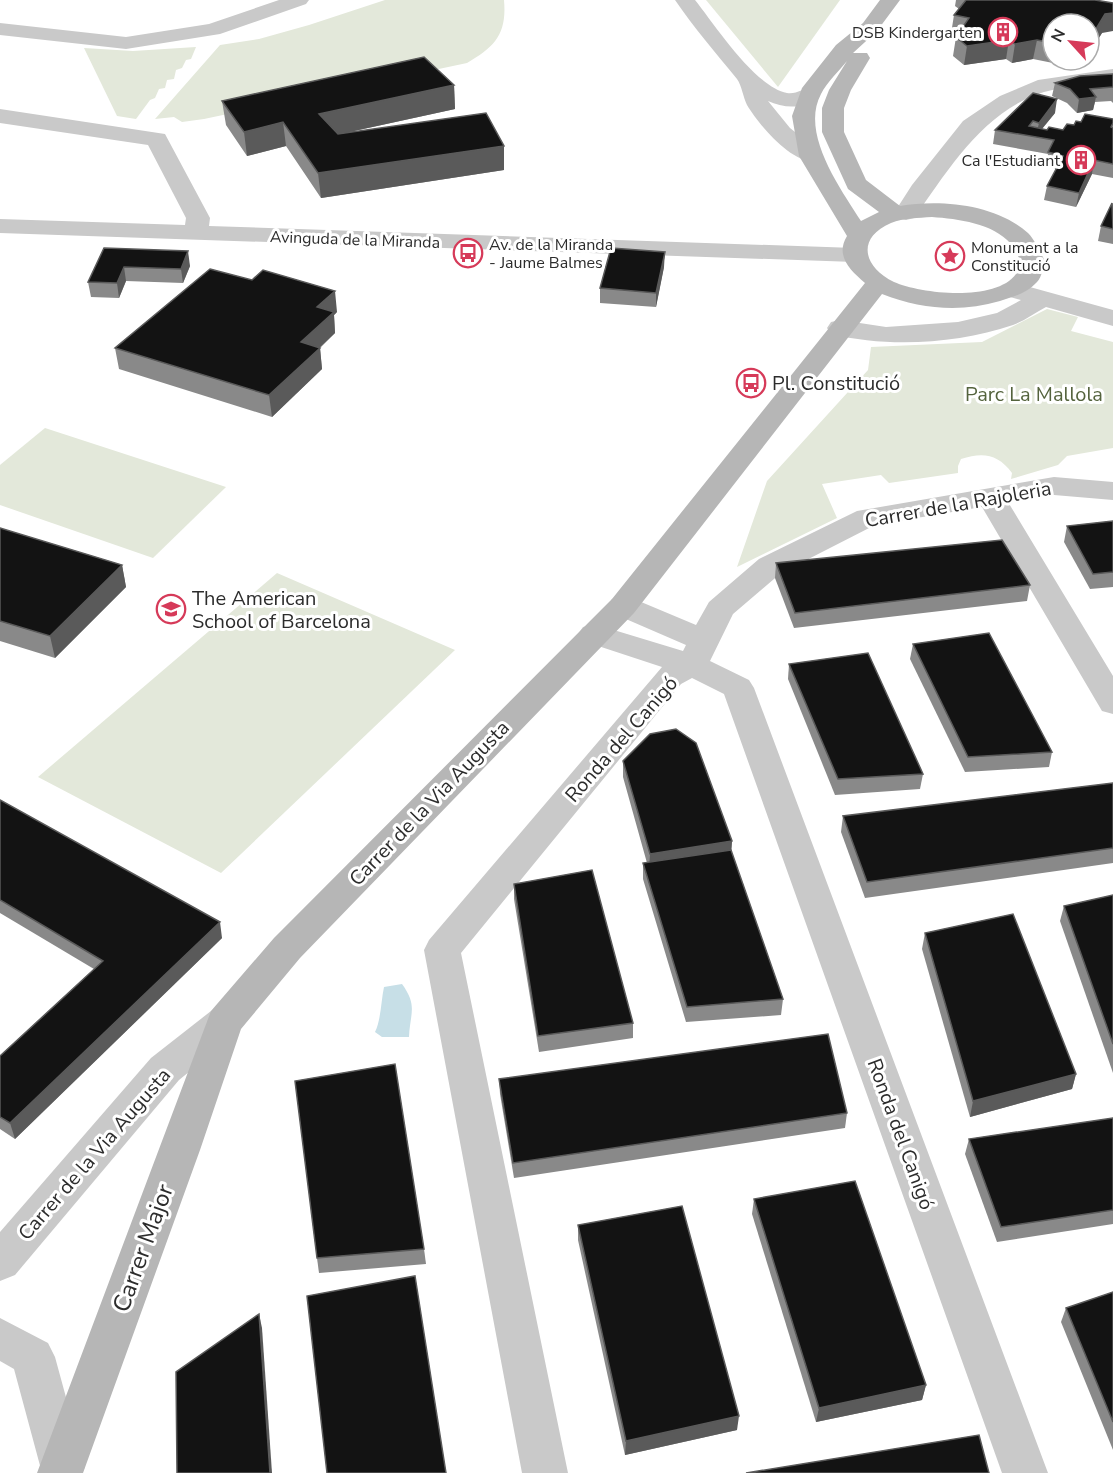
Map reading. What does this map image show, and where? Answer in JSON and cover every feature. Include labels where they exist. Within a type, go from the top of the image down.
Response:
[{"type":"street","points":[[685,0],[750,82],[770,96],[799,100],[810,93],[844,50],[870,27],[890,0]]},
{"type":"street","points":[[0,29],[126,43],[213,30],[287,2]]},
{"type":"street","points":[[870,27],[862,52],[840,90],[833,108],[834,132],[856,184],[900,214]]},
{"type":"street","points":[[900,214],[971,126],[1008,101],[1038,87],[1113,76]]},
{"type":"street","points":[[750,82],[753,96],[784,138],[811,156]]},
{"type":"street","points":[[810,93],[803,116],[811,156],[857,246],[862,270],[878,283],[916,298],[946,302],[990,298],[1012,290],[1026,278],[1031,264],[1028,249],[1016,236],[997,224],[959,213],[932,210],[900,214],[873,224],[857,246]]},
{"type":"street","points":[[0,116],[157,139],[198,218],[196,233]]},
{"type":"street","name":"Avinguda de la Miranda","points":[[0,226],[196,233],[857,246]]},
{"type":"street","name":"Carrer de la Via Augusta","points":[[0,1262],[165,1069],[224,1022],[287,948],[623,606],[840,328],[878,283]]},
{"type":"street","points":[[1012,290],[1040,300],[1113,318]]},
{"type":"street","points":[[840,328],[886,335],[958,330],[1005,319],[1040,300]]},
{"type":"street","name":"Carrer de la Rajoleria","points":[[699,653],[720,609],[770,566],[867,517],[1054,486],[1113,491]]},
{"type":"street","points":[[990,496],[1113,703]]},
{"type":"street","points":[[623,606],[699,653]]},
{"type":"street","points":[[594,634],[699,653]]},
{"type":"street","name":"Ronda del Canigó","points":[[545,1473],[442,950],[670,676],[699,653],[738,688],[1024,1473]]},
{"type":"street","name":"Carrer Major","points":[[61,1470],[199,1097],[224,1022]]},
{"type":"street","points":[[0,1338],[33,1357],[61,1470]]},
{"type":"green space","points":[[385,0],[504,0],[501,31],[492,45],[467,63],[204,119],[182,122],[174,117],[155,119],[220,45],[259,39]]},
{"type":"green space","points":[[706,0],[840,0],[778,87]]},
{"type":"green space","points":[[196,47],[191,59],[186,60],[182,68],[176,70],[174,79],[167,80],[165,88],[159,89],[155,98],[150,100],[136,119],[117,116],[84,48],[133,51]]},
{"type":"green space","name":"Parc La Mallola","points":[[1047,309],[1078,317],[1071,331],[1113,342],[1113,448],[1067,456],[1058,465],[1011,479],[1012,473],[1007,467],[996,458],[983,455],[961,459],[958,473],[889,483],[881,475],[822,484],[837,518],[737,567],[767,481],[868,370],[871,347],[982,342]]},
{"type":"green space","points":[[45,428],[226,487],[153,558],[0,505],[0,465]]},
{"type":"green space","points":[[277,573],[455,650],[221,873],[38,777]]},
{"type":"water","points":[[402,984],[412,1004],[409,1037],[382,1037],[375,1032],[384,987]]},
{"type":"building","points":[[966,0],[1095,0],[1113,3],[1113,13],[1105,14],[1101,21],[1101,12],[1041,12],[1041,41],[1015,44],[1009,40],[967,46],[956,37],[969,18],[954,15]]},
{"type":"building","points":[[424,57],[454,85],[319,114],[338,134],[486,113],[504,146],[318,173],[283,122],[244,132],[222,101]]},
{"type":"building","points":[[1113,74],[1113,87],[1090,89],[1096,97],[1079,99],[1070,89],[1055,83],[1080,76]]},
{"type":"building","name":"Ca l'Estudiant","points":[[1033,93],[1057,99],[1039,123],[1033,121],[1029,126],[1047,130],[1049,127],[1063,130],[1067,124],[1074,125],[1076,121],[1081,122],[1085,114],[1113,119],[1111,127],[1113,128],[1113,164],[1094,160],[1079,193],[1047,186],[1063,156],[1048,152],[1054,140],[995,130]]},
{"type":"building","points":[[1112,203],[1113,229],[1101,226]]},
{"type":"building","points":[[104,248],[188,251],[181,269],[124,267],[117,283],[88,282]]},
{"type":"building","points":[[611,248],[665,252],[656,293],[600,288]]},
{"type":"building","points":[[210,269],[252,280],[263,270],[335,291],[317,307],[334,312],[301,342],[320,348],[269,395],[115,348]]},
{"type":"building","points":[[1113,521],[1113,572],[1093,574],[1067,526]]},
{"type":"building","points":[[0,528],[122,565],[50,636],[0,621]]},
{"type":"building","points":[[1002,540],[1030,585],[795,613],[776,563]]},
{"type":"building","points":[[989,633],[1052,752],[968,757],[913,644]]},
{"type":"building","points":[[868,653],[923,774],[838,779],[789,664]]},
{"type":"building","points":[[676,729],[696,743],[732,841],[650,854],[623,761],[650,734]]},
{"type":"building","points":[[1113,783],[1113,848],[867,882],[843,816]]},
{"type":"building","points":[[0,800],[220,922],[10,1123],[0,1117],[0,1056],[103,961],[0,900]]},
{"type":"building","points":[[731,850],[783,999],[687,1007],[643,863]]},
{"type":"building","points":[[592,870],[633,1023],[538,1036],[514,884]]},
{"type":"building","points":[[1113,895],[1113,1044],[1064,906]]},
{"type":"building","points":[[1013,914],[1076,1074],[973,1101],[925,933]]},
{"type":"building","points":[[828,1034],[847,1113],[513,1163],[499,1079]]},
{"type":"building","points":[[395,1064],[424,1249],[317,1258],[295,1081]]},
{"type":"building","points":[[1113,1118],[1113,1210],[1001,1227],[969,1139]]},
{"type":"building","points":[[855,1181],[926,1385],[819,1408],[754,1199]]},
{"type":"building","points":[[682,1206],[739,1416],[626,1441],[578,1225]]},
{"type":"building","points":[[415,1276],[446,1473],[327,1473],[307,1296]]},
{"type":"building","points":[[1113,1292],[1113,1422],[1066,1308]]},
{"type":"building","points":[[259,1314],[270,1473],[177,1473],[176,1372]]},
{"type":"building","points":[[979,1435],[989,1473],[746,1473]]},
{"type":"place","name":"DSB Kindergarten","points":[[1003,32]]},
{"type":"place","name":"Ca l'Estudiant","points":[[1081,160]]},
{"type":"place","name":"Av. de la Miranda - Jaume Balmes","points":[[468,253]]},
{"type":"place","name":"Monument a la Constitució","points":[[950,256]]},
{"type":"place","name":"Pl. Constitució","points":[[751,383]]},
{"type":"place","name":"The American School of Barcelona","points":[[171,609]]}]
